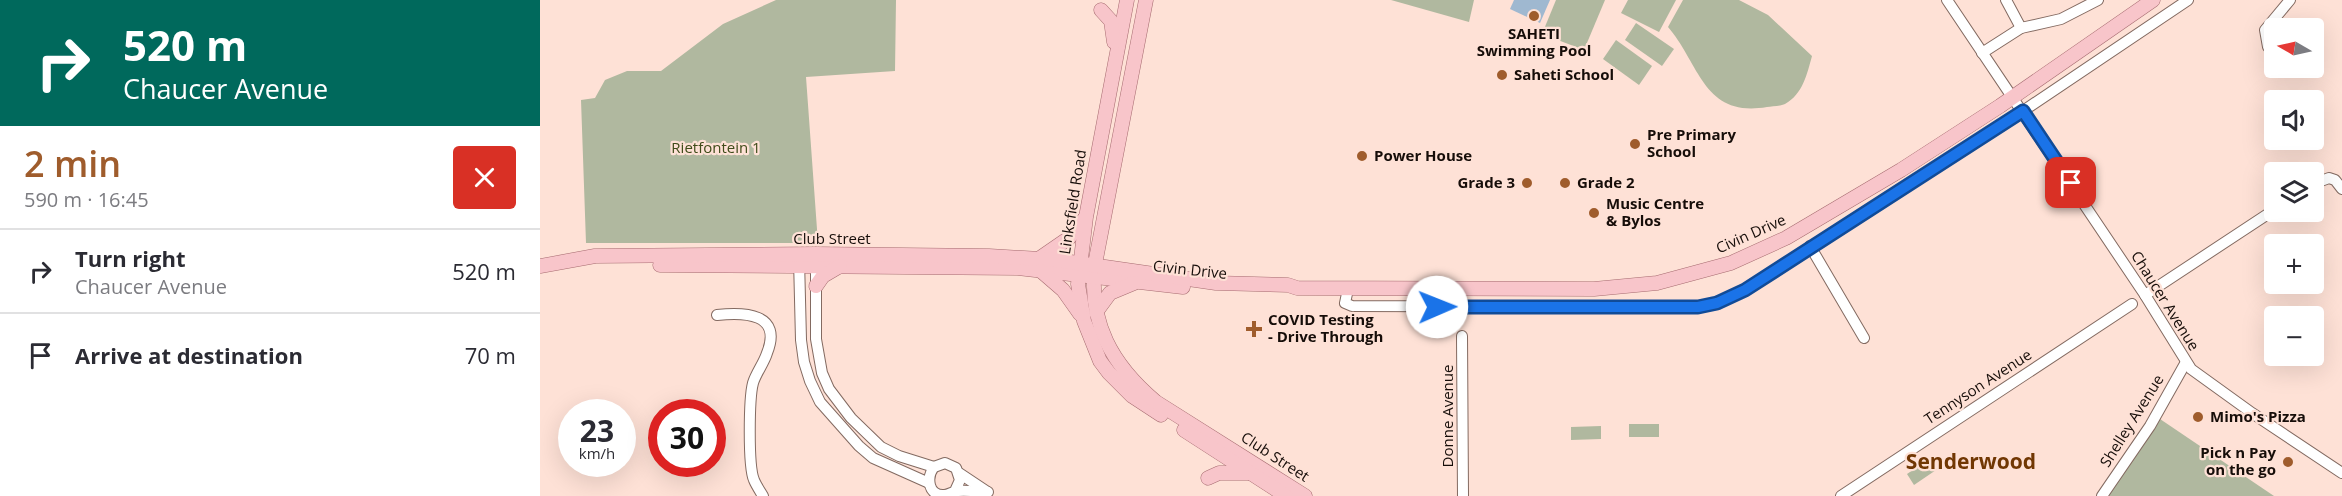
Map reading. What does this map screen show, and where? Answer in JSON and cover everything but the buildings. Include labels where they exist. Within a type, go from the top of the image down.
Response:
[{"type":"main road","name":"Linksfield Road","points":[[1127,0],[1086,217],[1079,268],[1084,321],[1100,361],[1109,373],[1135,391]]},
{"type":"main road","points":[[1135,391],[1104,336],[1096,312],[1094,270],[1146,0]]},
{"type":"main road","name":"Civin Drive","points":[[1094,270],[1121,268],[1216,283],[1348,289],[1594,289],[1657,283],[1698,273],[1731,263],[1776,243],[1843,206],[2011,98],[2153,0]]},
{"type":"main road","points":[[1101,10],[1111,21],[1116,56]]},
{"type":"main road","points":[[1084,321],[1064,290],[1040,264],[1069,238],[1086,217]]},
{"type":"main road","points":[[1100,235],[1107,253],[1121,268]]},
{"type":"main road","name":"Club Street","points":[[540,266],[595,256],[1040,264],[1079,268]]},
{"type":"main road","name":"Club Street","points":[[816,260],[842,266],[1005,267],[1040,264]]},
{"type":"main road","points":[[816,286],[823,276],[842,266]]},
{"type":"main road","name":"Civin Drive","points":[[1079,268],[1139,282],[1225,291],[1289,291],[1297,288]]},
{"type":"main road","points":[[1096,312],[1110,293],[1121,286],[1139,282]]},
{"type":"main road","name":"Club Street","points":[[1135,391],[1248,473],[1286,496]]},
{"type":"main road","name":"Club Street","points":[[1135,391],[1305,496]]},
{"type":"main road","points":[[1208,478],[1219,473],[1248,473]]},
{"type":"street","name":"Chaucer Avenue","points":[[1947,0],[2145,295],[2186,362],[2201,377],[2342,473]]},
{"type":"street","points":[[2006,0],[2021,28]]},
{"type":"street","points":[[1982,53],[2021,28],[2061,19],[2098,0]]},
{"type":"street","points":[[1348,289],[1345,303],[1352,306],[1413,308],[1698,307],[1717,303],[1745,290],[1810,246],[2023,111],[2188,0]]},
{"type":"street","points":[[2274,18],[2290,0]]},
{"type":"street","points":[[2324,180],[2329,178],[2338,183],[2342,189]]},
{"type":"street","points":[[2145,295],[2264,217]]},
{"type":"street","points":[[1810,246],[1816,260],[1864,338]]},
{"type":"street","points":[[816,260],[816,339],[822,373],[829,389],[851,418],[881,447],[899,456],[934,467]]},
{"type":"street","points":[[799,261],[801,340],[804,362],[820,402],[859,446],[873,458],[937,494],[991,494]]},
{"type":"street","name":"Tennyson Avenue","points":[[1841,496],[2132,304]]},
{"type":"street","points":[[717,315],[742,313],[756,316],[768,325],[769,350],[753,381],[750,405],[753,478],[763,496]]},
{"type":"street","name":"Donne Avenue","points":[[1462,336],[1463,496]]},
{"type":"street","name":"Shelley Avenue","points":[[2102,496],[2150,426],[2186,362]]},
{"type":"street","points":[[930,490],[930,472],[934,467],[945,463],[991,494]]},
{"type":"street","points":[[953,493],[959,486],[959,473]]},
{"type":"green space","name":"Rietfontein 1","points":[[776,0],[896,0],[895,71],[806,77],[818,243],[586,243],[581,100],[595,98],[605,80],[627,71],[661,71],[723,24]]},
{"type":"green space","points":[[1391,0],[1474,0],[1469,22]]},
{"type":"green space","points":[[1556,0],[1605,0],[1584,50],[1542,34]]},
{"type":"green space","points":[[1628,0],[1676,0],[1659,32],[1621,13]]},
{"type":"green space","points":[[1683,0],[1739,0],[1768,15],[1812,56],[1803,83],[1796,95],[1783,105],[1746,108],[1729,104],[1716,96],[1706,85],[1668,27]]},
{"type":"green space","points":[[1636,23],[1674,49],[1662,66],[1625,40]]},
{"type":"green space","points":[[1616,40],[1652,66],[1639,85],[1603,59]]},
{"type":"green space","points":[[2160,419],[2274,496],[2108,496]]},
{"type":"green space","points":[[1629,424],[1659,424],[1659,437],[1629,437]]},
{"type":"green space","points":[[1601,426],[1601,439],[1571,440],[1571,427]]},
{"type":"green space","points":[[1932,457],[1939,468],[1914,485],[1907,474]]},
{"type":"water","name":"SAHETI Swimming Pool","points":[[1514,0],[1550,0],[1540,23],[1510,9]]},
{"type":"place","name":"SAHETI Swimming Pool","points":[[1534,16]]},
{"type":"place","name":"Saheti School","points":[[1502,75]]},
{"type":"place","name":"Pre Primary School","points":[[1635,144]]},
{"type":"place","name":"Power House","points":[[1362,156]]},
{"type":"place","name":"Grade 3","points":[[1527,183]]},
{"type":"place","name":"Grade 2","points":[[1565,183]]},
{"type":"place","name":"Music Centre & Bylos","points":[[1594,213]]},
{"type":"place","name":"COVID Testing - Drive Through","points":[[1254,329]]},
{"type":"place","name":"Mimo's Pizza","points":[[2198,417]]},
{"type":"place","name":"Pick n Pay on the go","points":[[2288,462]]},
{"type":"district","name":"Senderwood","points":[[1971,462]]},
{"type":"route","points":[[1437,307],[1698,307],[1717,303],[1745,290],[1810,246],[2023,111],[2071,183]]}]
